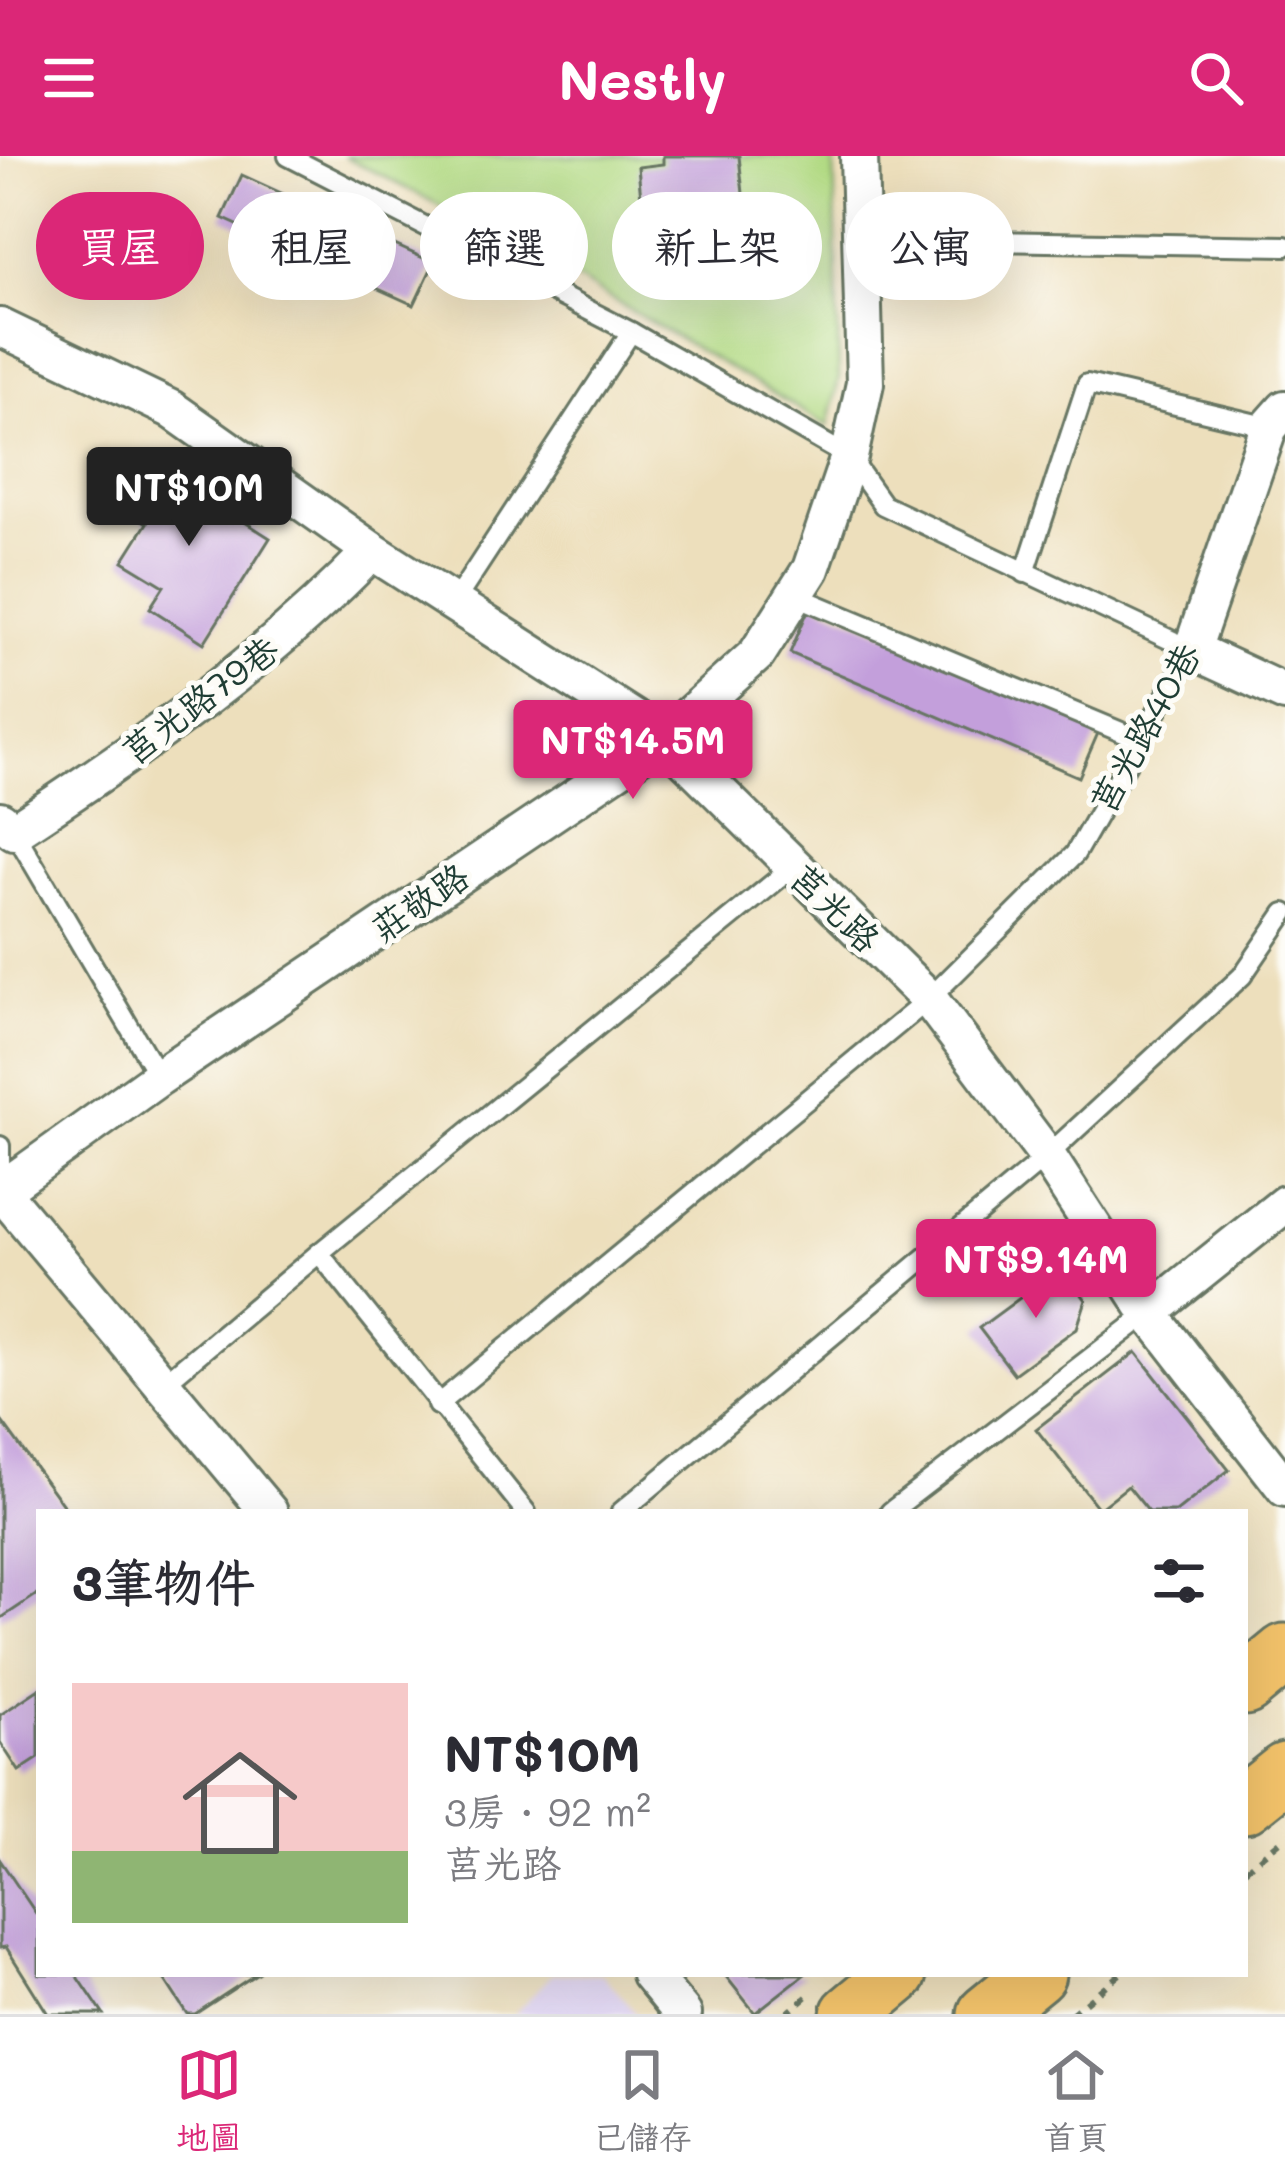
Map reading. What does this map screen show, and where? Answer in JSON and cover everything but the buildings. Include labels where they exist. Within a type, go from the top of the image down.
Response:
[{"type":"main road","points":[[1248,1684],[1285,1653]]},
{"type":"main road","points":[[1248,1802],[1285,1772]]},
{"type":"main road","points":[[850,2014],[894,1977]]},
{"type":"street","name":"莊敬路","points":[[860,156],[862,192]]},
{"type":"street","name":"莊敬路","points":[[0,1191],[159,1077],[664,738],[757,654],[811,569],[849,457],[865,383],[864,300]]},
{"type":"street","name":"莒光路","points":[[0,327],[171,409],[372,551],[664,738],[929,999],[1047,1156],[1149,1313],[1285,1488]]},
{"type":"street","name":"莒光路40巷","points":[[1192,650],[1277,418]]},
{"type":"street","name":"莒光路79巷","points":[[7,825],[166,732],[309,617],[372,551]]},
{"type":"street","points":[[1192,650],[1285,693]]},
{"type":"street","points":[[0,1191],[267,1509]]},
{"type":"street","points":[[1149,1313],[1285,1204]]},
{"type":"street","points":[[652,1977],[683,2014]]},
{"type":"lane","points":[[288,156],[631,332],[849,457],[883,505],[1192,650]]},
{"type":"lane","points":[[1014,241],[1285,246]]},
{"type":"lane","points":[[453,604],[631,332]]},
{"type":"lane","points":[[1025,573],[1087,384],[1277,418]]},
{"type":"lane","points":[[794,595],[1138,739]]},
{"type":"lane","name":"莒光路40巷","points":[[437,1405],[929,999],[1075,854],[1192,650]]},
{"type":"lane","points":[[7,825],[159,1077]]},
{"type":"lane","points":[[164,1383],[793,866]]},
{"type":"lane","points":[[625,1509],[1047,1156],[1242,976],[1285,913]]},
{"type":"lane","points":[[0,1146],[0,1191]]},
{"type":"lane","points":[[320,1253],[523,1509]]},
{"type":"lane","points":[[894,1509],[1149,1313]]},
{"type":"lane","points":[[496,1509],[510,1496]]},
{"type":"path","points":[[1248,1868],[1285,1838]]},
{"type":"path","points":[[1071,2014],[1116,1977]]},
{"type":"shaded area","points":[[550,1977],[605,1977],[637,2014],[514,2014]]},
{"type":"green space","points":[[344,156],[834,156],[839,378],[828,426],[613,300],[822,300],[822,192],[612,192],[612,299],[588,285],[588,192],[420,195]]}]
